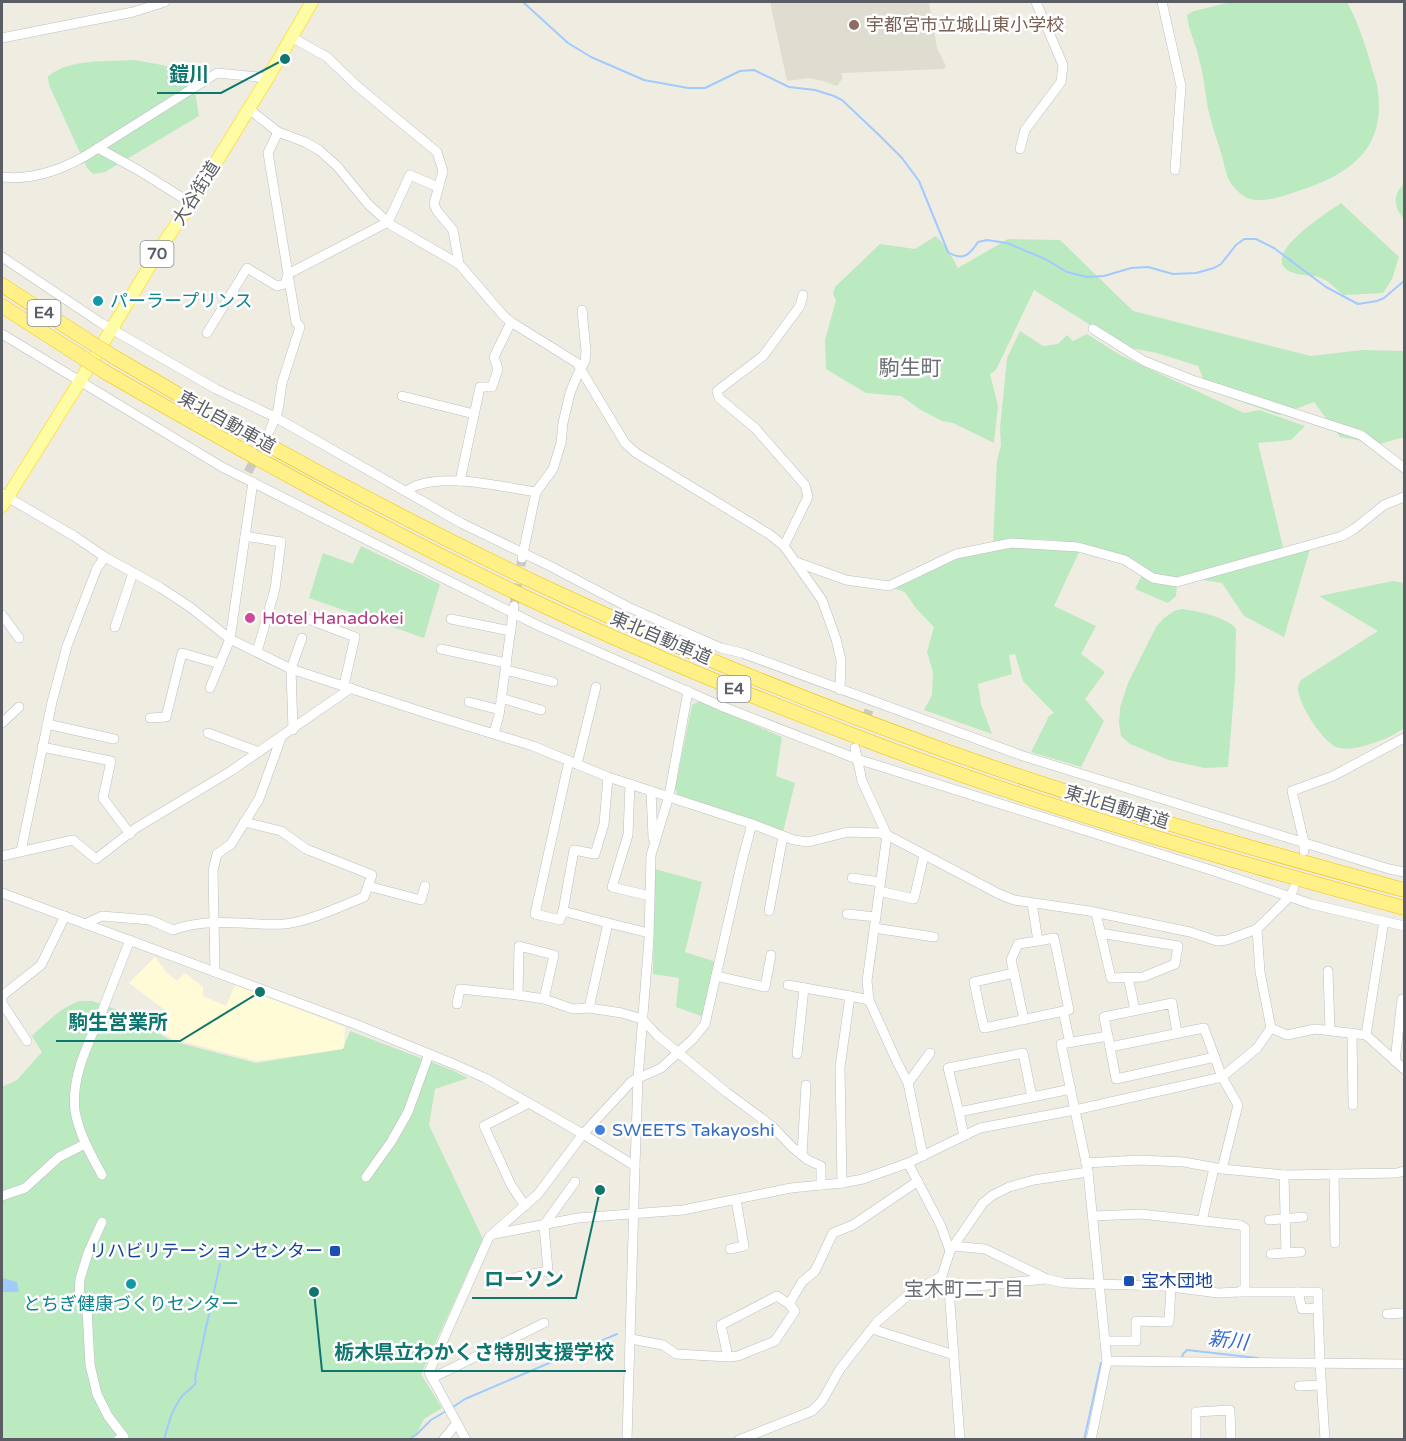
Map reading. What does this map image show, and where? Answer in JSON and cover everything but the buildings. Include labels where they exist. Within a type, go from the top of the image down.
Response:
[{"type":"highway","name":"東北自動車道","points":[[2,285],[114,357],[277,450],[452,542],[637,628],[857,718],[1070,793],[1210,836],[1404,890]]},
{"type":"highway","name":"東北自動車道","points":[[2,306],[105,372],[291,478],[443,557],[546,607],[734,689],[852,735],[1065,810],[1261,869],[1404,908]]},
{"type":"main road","name":"大谷街道","points":[[3,499],[191,203],[268,78],[311,2]]},
{"type":"street","points":[[2,38],[133,12],[165,2]]},
{"type":"street","points":[[1020,148],[1025,130],[1061,82],[1064,65],[1036,2]]},
{"type":"street","points":[[1162,2],[1181,86],[1175,170]]},
{"type":"street","points":[[291,37],[327,57],[357,86],[437,152],[443,171],[434,204],[453,230],[459,264]]},
{"type":"street","points":[[2,177],[26,177],[60,169],[98,148],[217,73],[268,78]]},
{"type":"street","points":[[249,109],[278,132],[319,150],[337,166],[368,204],[388,222],[459,264],[510,322],[576,363],[625,443],[636,453],[769,534],[784,546],[822,600],[841,660],[840,690]]},
{"type":"street","points":[[270,430],[278,410],[282,383],[300,327],[296,322],[268,153],[278,132]]},
{"type":"street","points":[[98,148],[191,203]]},
{"type":"street","points":[[207,333],[247,268],[277,286],[285,284],[288,274],[388,222],[410,175],[438,187]]},
{"type":"street","points":[[2,257],[101,323],[216,389],[275,417],[461,523],[628,607],[721,648],[742,653],[840,690],[871,706],[1023,756],[1304,847],[1404,872]]},
{"type":"street","points":[[784,546],[808,497],[805,485],[755,428],[718,398],[717,391],[763,356],[800,306],[803,295]]},
{"type":"street","points":[[523,556],[536,492],[553,469],[561,443],[562,423],[570,393],[585,361],[582,310]]},
{"type":"street","points":[[460,481],[480,387],[492,387],[498,369],[494,357],[510,322]]},
{"type":"street","points":[[1093,329],[1144,361],[1192,380],[1361,435],[1404,468]]},
{"type":"street","points":[[2,334],[222,466],[249,477],[513,609],[539,626],[721,706],[857,759],[1292,892],[1311,904],[1404,926]]},
{"type":"street","points":[[402,396],[474,414]]},
{"type":"street","points":[[210,688],[230,639],[246,536],[249,477]]},
{"type":"street","points":[[406,491],[418,485],[438,481],[460,481],[536,492]]},
{"type":"street","points":[[796,562],[846,580],[889,586],[956,554],[1011,543],[1078,547],[1125,560],[1153,578],[1177,582],[1342,536],[1384,505],[1404,497]]},
{"type":"street","points":[[3,499],[74,536],[105,557],[161,588],[190,607],[230,639],[291,669],[533,746],[608,777],[794,840],[808,842],[848,832],[879,833],[1014,900],[1096,913],[1190,932],[1217,941],[1227,940],[1257,929],[1292,892]]},
{"type":"street","points":[[246,536],[281,542],[275,589],[257,652]]},
{"type":"street","points":[[21,851],[47,724],[67,646],[97,568],[105,557]]},
{"type":"street","points":[[115,627],[134,573]]},
{"type":"street","points":[[494,734],[500,710],[513,609]]},
{"type":"street","points":[[2,615],[20,638]]},
{"type":"street","points":[[2,856],[73,840],[96,859],[129,834],[292,730],[348,686],[355,637],[308,619]]},
{"type":"street","points":[[451,619],[511,631]]},
{"type":"street","points":[[292,730],[291,669],[302,638]]},
{"type":"street","points":[[441,649],[506,666],[553,682]]},
{"type":"street","points":[[150,718],[166,717],[182,652],[220,664]]},
{"type":"street","points":[[596,687],[573,762],[535,914],[560,920],[574,850],[595,854],[604,824],[608,777]]},
{"type":"street","points":[[627,1440],[638,1078],[649,933],[651,855],[669,796],[688,691]]},
{"type":"street","points":[[501,698],[541,710]]},
{"type":"street","points":[[469,702],[500,710]]},
{"type":"street","points":[[2,723],[19,707]]},
{"type":"street","points":[[47,724],[114,739]]},
{"type":"street","points":[[208,733],[260,752]]},
{"type":"street","points":[[215,972],[213,871],[217,854],[231,844],[259,800],[281,738]]},
{"type":"street","points":[[1304,847],[1292,791],[1333,776],[1404,738]]},
{"type":"street","points":[[42,747],[111,760],[103,798],[129,834]]},
{"type":"street","points":[[855,748],[862,781],[887,835],[867,981],[869,999],[908,1083],[923,1156]]},
{"type":"street","points":[[630,784],[628,835],[612,887],[650,896]]},
{"type":"street","points":[[651,791],[654,847]]},
{"type":"street","points":[[85,924],[102,916],[150,920],[173,930],[185,925],[215,921],[284,924],[299,921],[364,897],[372,875],[306,849],[281,831],[244,822]]},
{"type":"street","points":[[466,1440],[429,1372],[489,1237],[538,1194],[583,1134],[632,1081],[661,1068],[693,1039],[705,1024],[752,824]]},
{"type":"street","points":[[769,911],[783,836]]},
{"type":"street","points":[[852,878],[914,899],[924,855]]},
{"type":"street","points":[[368,886],[421,900],[425,886]]},
{"type":"street","points":[[2,893],[355,1024],[485,1078],[635,1166]]},
{"type":"street","points":[[1032,903],[1038,941]]},
{"type":"street","points":[[563,911],[649,933]]},
{"type":"street","points":[[1096,913],[1100,933],[1111,978],[1143,977],[1175,964],[1178,946],[1100,933]]},
{"type":"street","points":[[847,914],[876,917]]},
{"type":"street","points":[[27,1041],[2,998],[41,965],[65,916]]},
{"type":"street","points":[[1366,1035],[1384,921]]},
{"type":"street","points":[[589,1008],[608,923]]},
{"type":"street","points":[[874,928],[934,937]]},
{"type":"street","points":[[492,1235],[578,1218],[683,1210],[791,1188],[863,1179],[908,1163],[980,1128],[1075,1110],[1222,1077],[1257,1048],[1271,1028],[1260,972],[1257,929]]},
{"type":"street","points":[[1014,973],[974,982],[984,1028],[1024,1020],[1069,1010],[1054,938],[1018,944],[1011,960],[1014,973],[1024,1020]]},
{"type":"street","points":[[102,1175],[85,1144],[76,1113],[76,1081],[82,1060],[130,940]]},
{"type":"street","points":[[518,995],[519,946],[554,955],[544,999]]},
{"type":"street","points":[[716,976],[765,987],[771,955]]},
{"type":"street","points":[[1328,971],[1330,1030]]},
{"type":"street","points":[[1128,977],[1135,1010]]},
{"type":"street","points":[[788,985],[869,999]]},
{"type":"street","points":[[797,1054],[804,988]]},
{"type":"street","points":[[457,1004],[460,989],[544,999],[573,1009],[589,1008],[622,1012],[642,1019],[657,1036],[772,1126],[792,1147],[821,1166],[821,1185]]},
{"type":"street","points":[[842,1183],[840,1067],[850,996]]},
{"type":"street","points":[[1395,1060],[1402,999]]},
{"type":"street","points":[[1177,1033],[1172,1003],[1104,1017],[1116,1079],[1215,1057]]},
{"type":"street","points":[[1063,1011],[1070,1043]]},
{"type":"street","points":[[1110,1047],[1204,1028],[1222,1077],[1238,1105],[1202,1221]]},
{"type":"street","points":[[1271,1028],[1287,1035],[1315,1029],[1366,1035],[1404,1070]]},
{"type":"street","points":[[1352,1033],[1353,1106]]},
{"type":"street","points":[[1091,1440],[1107,1361],[1087,1167],[1061,1044],[1108,1036]]},
{"type":"street","points":[[908,1083],[930,1053]]},
{"type":"street","points":[[964,1136],[948,1068],[1023,1053],[1032,1097]]},
{"type":"street","points":[[366,1177],[408,1112],[429,1054]]},
{"type":"street","points":[[802,1155],[806,1085]]},
{"type":"street","points":[[959,1112],[1071,1089]]},
{"type":"street","points":[[525,1206],[511,1185],[484,1126],[529,1103]]},
{"type":"street","points":[[2,1196],[25,1188],[59,1157],[85,1144]]},
{"type":"street","points":[[739,1440],[812,1411],[822,1401],[840,1370],[878,1322],[908,1295],[942,1276],[952,1248],[983,1203],[1010,1187],[1087,1167],[1150,1160],[1184,1162],[1218,1169],[1284,1174],[1397,1173],[1404,1171]]},
{"type":"street","points":[[908,1163],[952,1248]]},
{"type":"street","points":[[1284,1174],[1286,1253]]},
{"type":"street","points":[[1335,1174],[1335,1243]]},
{"type":"street","points":[[789,1304],[802,1282],[815,1271],[833,1233],[853,1225],[918,1181]]},
{"type":"street","points":[[517,1277],[548,1271],[544,1225],[575,1182]]},
{"type":"street","points":[[730,1249],[744,1246],[736,1200]]},
{"type":"street","points":[[1093,1216],[1141,1214],[1240,1225],[1245,1228],[1245,1288],[1239,1292]]},
{"type":"street","points":[[1269,1220],[1303,1217]]},
{"type":"street","points":[[102,1222],[85,1262],[80,1279],[79,1296],[87,1309],[90,1365],[97,1394],[108,1416],[124,1437],[118,1440]]},
{"type":"street","points":[[952,1248],[985,1250],[1047,1279],[1065,1283],[1171,1287],[1218,1293],[1318,1292],[1325,1440]]},
{"type":"street","points":[[1271,1254],[1301,1252]]},
{"type":"street","points":[[942,1276],[949,1289],[960,1440]]},
{"type":"street","points":[[949,1289],[1047,1279]]},
{"type":"street","points":[[1105,1341],[1136,1341],[1136,1321],[1169,1322],[1171,1287]]},
{"type":"street","points":[[1298,1292],[1302,1309],[1318,1308]]},
{"type":"street","points":[[631,1339],[663,1345],[676,1354],[728,1357],[738,1356],[775,1341],[795,1311],[777,1296],[721,1325],[728,1357]]},
{"type":"street","points":[[1387,1314],[1404,1313]]},
{"type":"street","points":[[432,1378],[544,1323]]},
{"type":"street","points":[[872,1329],[954,1355]]},
{"type":"street","points":[[1107,1361],[1404,1364]]},
{"type":"street","points":[[1299,1386],[1321,1385]]},
{"type":"street","points":[[1196,1440],[1196,1412],[1230,1410],[1231,1440]]},
{"type":"street","points":[[443,1440],[457,1423]]},
{"type":"shaded area","name":"宇都宮市立城山東小学校","points":[[770,2],[929,2],[937,48],[946,66],[944,69],[842,73],[842,79],[837,86],[809,78],[787,81]]},
{"type":"shaded area","points":[[155,957],[167,973],[177,981],[185,973],[203,987],[203,996],[226,1006],[235,985],[345,1027],[344,1049],[257,1061],[173,1039],[148,1026],[149,1019],[159,1024],[169,1023],[169,1013],[129,983]]},
{"type":"green space","points":[[1231,2],[1347,2],[1360,31],[1376,80],[1379,112],[1376,130],[1369,146],[1346,169],[1314,186],[1268,200],[1248,198],[1240,194],[1230,182],[1210,116],[1197,50],[1187,15],[1194,11]]},
{"type":"green space","points":[[134,60],[166,66],[188,77],[192,82],[199,116],[105,172],[93,174],[87,168],[49,85],[48,76],[57,70],[78,64]]},
{"type":"green space","points":[[1404,184],[1404,219],[1396,206],[1396,197]]},
{"type":"green space","points":[[1341,203],[1399,257],[1392,279],[1383,293],[1343,295],[1321,278],[1293,273],[1282,264],[1283,254],[1289,244]]},
{"type":"green space","points":[[936,236],[946,247],[958,268],[1008,239],[1060,240],[1133,311],[1311,356],[1362,350],[1404,351],[1404,437],[1380,444],[1340,437],[1314,402],[1279,415],[1208,390],[1198,366],[1157,353],[1121,346],[1034,290],[996,370],[990,374],[998,406],[994,443],[953,423],[942,421],[901,396],[866,393],[826,369],[825,340],[836,300],[833,294],[835,287],[880,244],[915,249]]},
{"type":"green space","points":[[1020,331],[1043,346],[1058,344],[1067,335],[1073,341],[1087,334],[1120,355],[1244,413],[1259,410],[1305,426],[1291,440],[1258,443],[1285,555],[1310,549],[1284,637],[1244,616],[1222,583],[1178,576],[1176,596],[1168,603],[1135,589],[1144,571],[1076,544],[1030,539],[993,543],[997,461],[1001,445],[1000,429],[1007,358]]},
{"type":"green space","points":[[361,546],[440,584],[424,638],[309,598],[323,553],[353,564]]},
{"type":"green space","points":[[999,547],[1080,550],[1054,606],[1096,626],[1081,654],[1105,672],[1085,699],[1104,721],[1081,767],[1031,752],[1049,716],[1054,713],[1023,681],[1015,654],[1009,655],[1012,674],[978,684],[981,704],[992,734],[924,710],[932,695],[933,672],[927,652],[934,627],[915,607],[905,592],[893,588],[964,553]]},
{"type":"green space","points":[[1393,581],[1404,583],[1404,728],[1373,743],[1354,748],[1339,748],[1327,740],[1314,725],[1301,700],[1299,685],[1301,680],[1378,631],[1319,596]]},
{"type":"green space","points":[[1182,609],[1219,618],[1236,629],[1235,681],[1228,767],[1204,768],[1169,760],[1130,744],[1121,736],[1120,708],[1128,683],[1156,627],[1174,611]]},
{"type":"green space","points":[[700,701],[782,737],[776,776],[795,783],[783,832],[678,795],[675,789],[692,705]]},
{"type":"green space","points":[[655,869],[702,882],[685,952],[716,962],[704,1017],[676,1007],[679,978],[653,974]]},
{"type":"green space","points":[[80,1001],[92,1001],[115,1009],[172,1041],[256,1063],[343,1049],[350,1031],[468,1078],[435,1089],[429,1125],[483,1239],[421,1374],[442,1408],[424,1419],[416,1435],[408,1439],[2,1439],[2,1087],[17,1080],[42,1052],[32,1036],[60,1011]]},
{"type":"water","points":[[2,1278],[17,1282],[19,1292],[2,1292]]},
{"type":"waterway","points":[[523,2],[568,43],[591,57],[644,80],[688,88],[705,88],[740,71],[754,70],[789,87],[815,90],[842,100],[902,158],[919,181],[948,252],[953,255],[965,256],[978,242],[987,240],[1007,243],[1045,259],[1067,272],[1087,277],[1148,267],[1173,274],[1196,273],[1221,264],[1236,245],[1244,239],[1256,239],[1274,248],[1326,287],[1358,304],[1384,298],[1404,281]]},
{"type":"waterway","points":[[164,1440],[177,1404],[196,1382],[220,1264]]},
{"type":"waterway","points":[[453,1407],[465,1399],[617,1334]]},
{"type":"waterway","name":"新川","points":[[1182,1358],[1187,1350],[1258,1358]]},
{"type":"waterway","name":"新川","points":[[1084,1440],[1101,1363],[1105,1364]]},
{"type":"waterway","points":[[408,1440],[431,1420],[448,1410]]},
{"type":"tunnel","points":[[248,472],[270,430]]},
{"type":"tunnel","points":[[514,606],[522,559]]},
{"type":"tunnel","points":[[858,740],[869,710]]},
{"type":"place","name":"宇都宮市立城山東小学校","points":[[854,25]]},
{"type":"place","name":"鎧川","points":[[285,59]]},
{"type":"place","name":"パーラープリンス","points":[[98,301]]},
{"type":"place","name":"Hotel Hanadokei","points":[[250,618]]},
{"type":"place","name":"駒生営業所","points":[[260,992]]},
{"type":"place","name":"SWEETS Takayoshi","points":[[600,1130]]},
{"type":"place","name":"ローソン","points":[[600,1190]]},
{"type":"place","name":"リハビリテーションセンター","points":[[335,1251]]},
{"type":"place","name":"宝木団地","points":[[1129,1281]]},
{"type":"place","name":"とちぎ健康づくりセンター","points":[[131,1284]]},
{"type":"place","name":"栃木県立わかくさ特別支援学校","points":[[314,1292]]},
{"type":"district","name":"駒生町","points":[[910,368]]},
{"type":"district","name":"宝木町二丁目","points":[[964,1290]]}]
